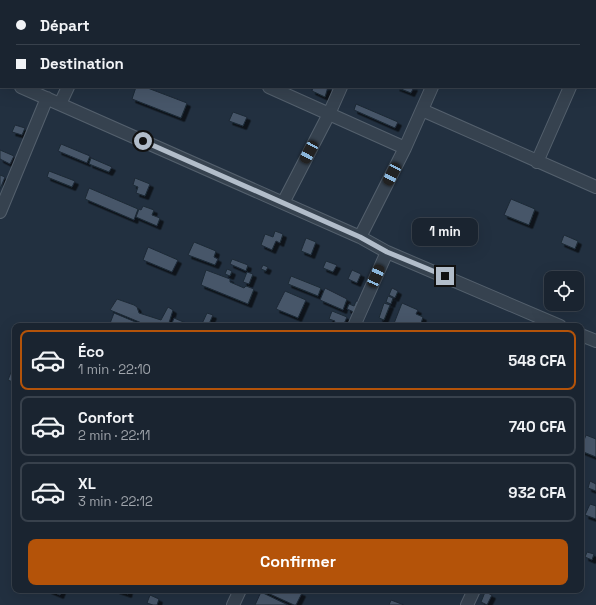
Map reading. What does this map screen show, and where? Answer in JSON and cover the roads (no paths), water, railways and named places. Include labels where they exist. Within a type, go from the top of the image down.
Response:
[{"type":"street","points":[[23,88],[360,237],[387,252],[553,323]]},
{"type":"street","points":[[60,104],[68,88]]},
{"type":"street","points":[[270,88],[405,148]]},
{"type":"street","points":[[283,203],[329,114],[341,88]]},
{"type":"street","points":[[360,237],[405,148],[432,88]]},
{"type":"street","points":[[537,162],[570,88]]},
{"type":"street","points":[[0,212],[47,98]]},
{"type":"street","points":[[422,110],[596,188]]},
{"type":"street","points":[[355,323],[387,252]]},
{"type":"street","points":[[584,336],[596,342]]},
{"type":"street","points":[[233,605],[239,593]]},
{"type":"street","points":[[467,605],[473,593]]}]
